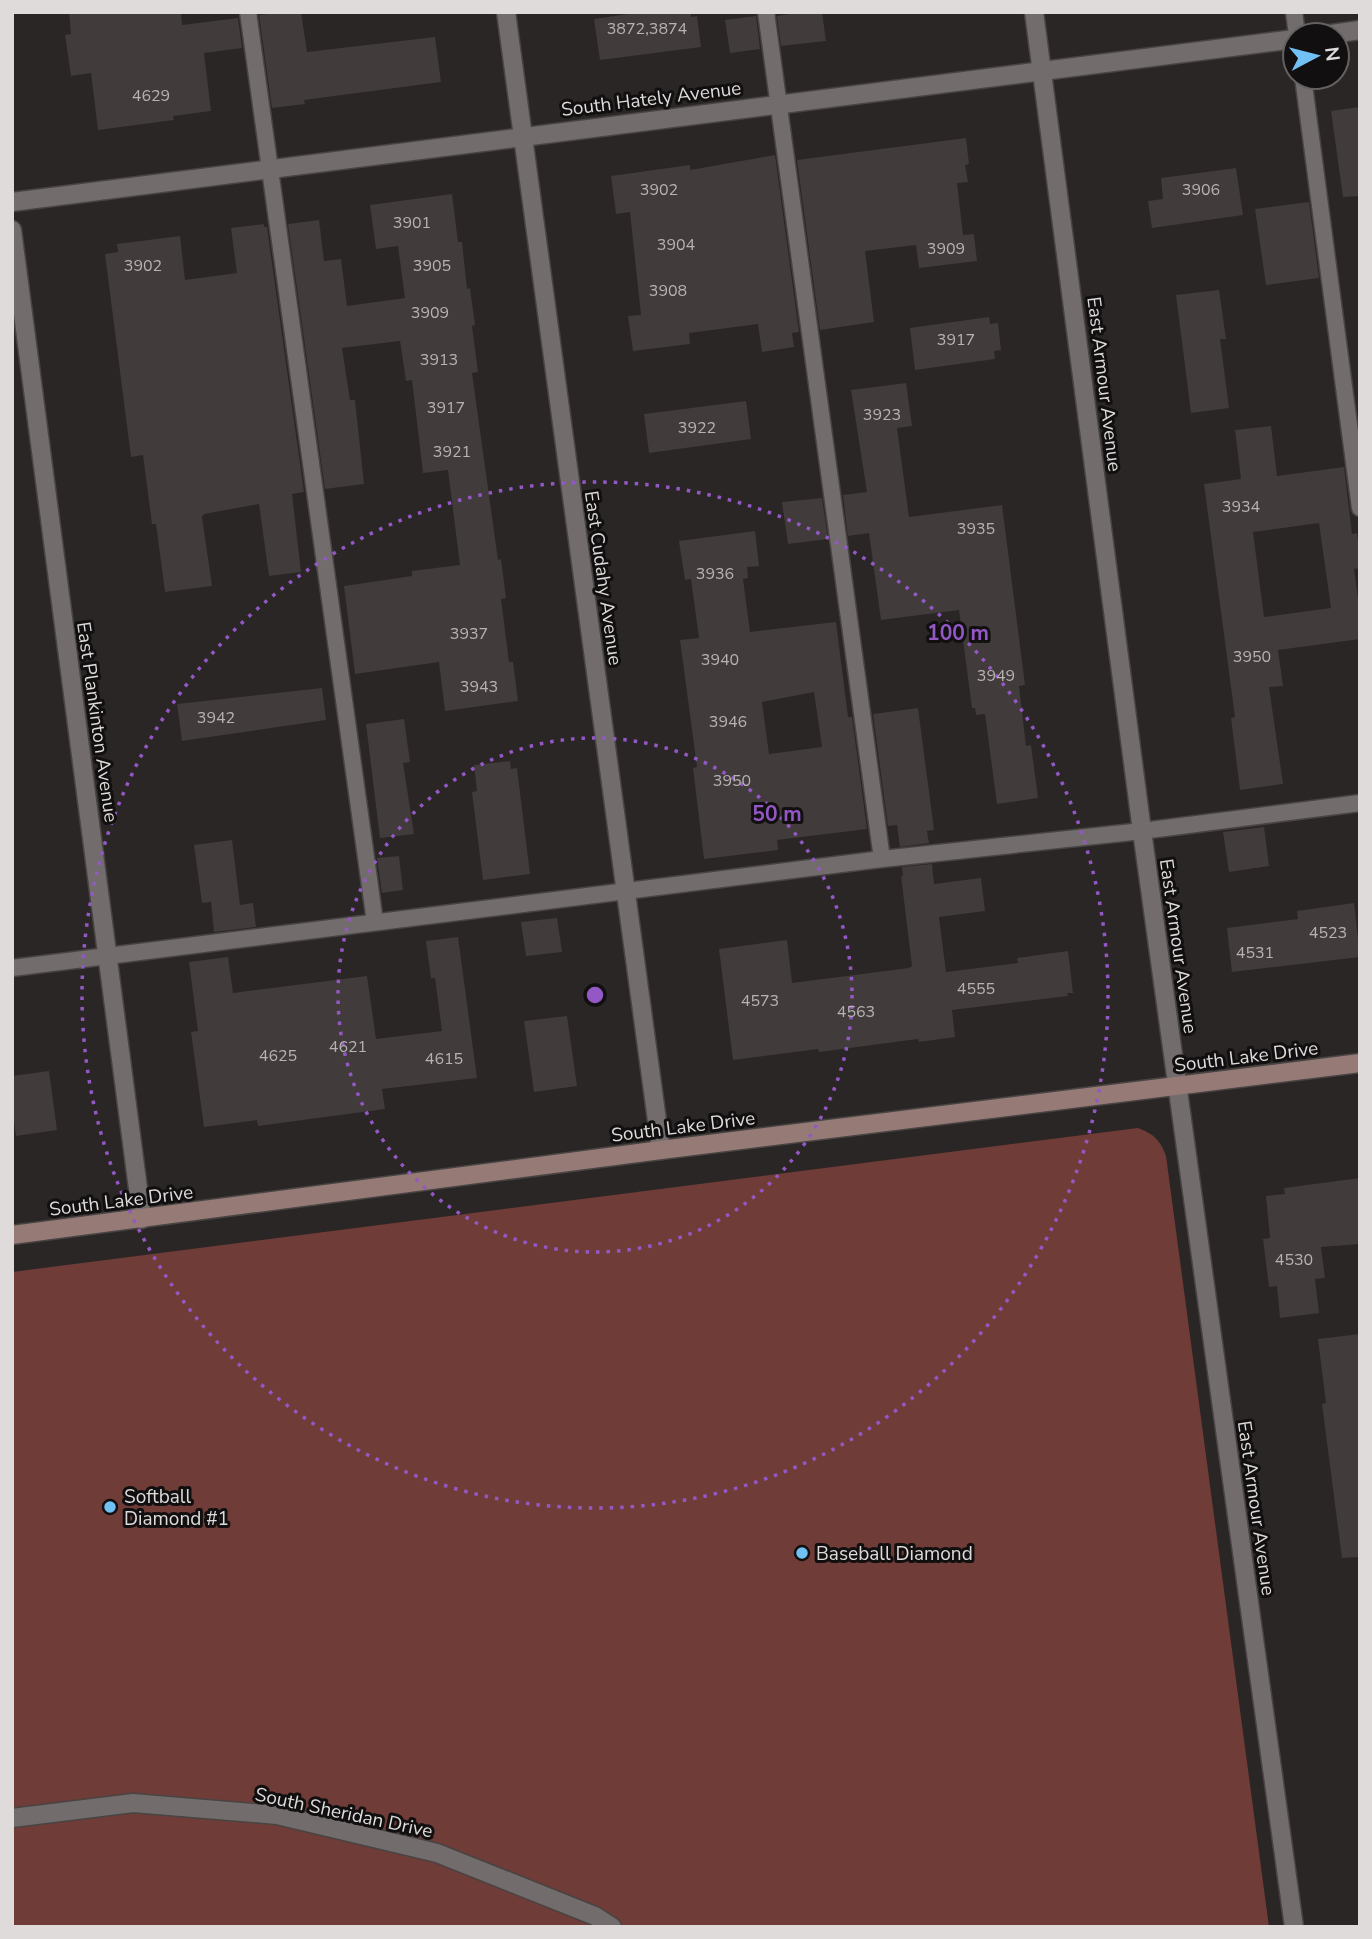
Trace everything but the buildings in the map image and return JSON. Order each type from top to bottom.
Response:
[{"type":"main road","name":"South Lake Drive","points":[[12,1235],[1360,1063]]},
{"type":"street","name":"East Cudahy Avenue","points":[[506,12],[662,1150]]},
{"type":"street","name":"East Armour Avenue","points":[[1034,12],[1142,831],[1294,1927]]},
{"type":"street","name":"South Hately Avenue","points":[[12,202],[1281,39]]},
{"type":"street","name":"East Plankinton Avenue","points":[[12,230],[142,1219]]},
{"type":"street","name":"South Sheridan Drive","points":[[12,1818],[133,1803],[278,1815],[437,1853],[595,1916],[612,1927]]},
{"type":"lane","points":[[248,12],[375,922]]},
{"type":"lane","points":[[766,12],[882,859]]},
{"type":"lane","points":[[1305,91],[1360,508]]},
{"type":"lane","points":[[12,968],[882,859],[1142,831],[1360,803]]},
{"type":"shaded area","points":[[1138,1128],[1156,1138],[1166,1156],[1269,1927],[12,1927],[12,1272]]},
{"type":"place","name":"Softball Diamond #1","points":[[110,1507]]},
{"type":"place","name":"Baseball Diamond","points":[[802,1553]]}]
